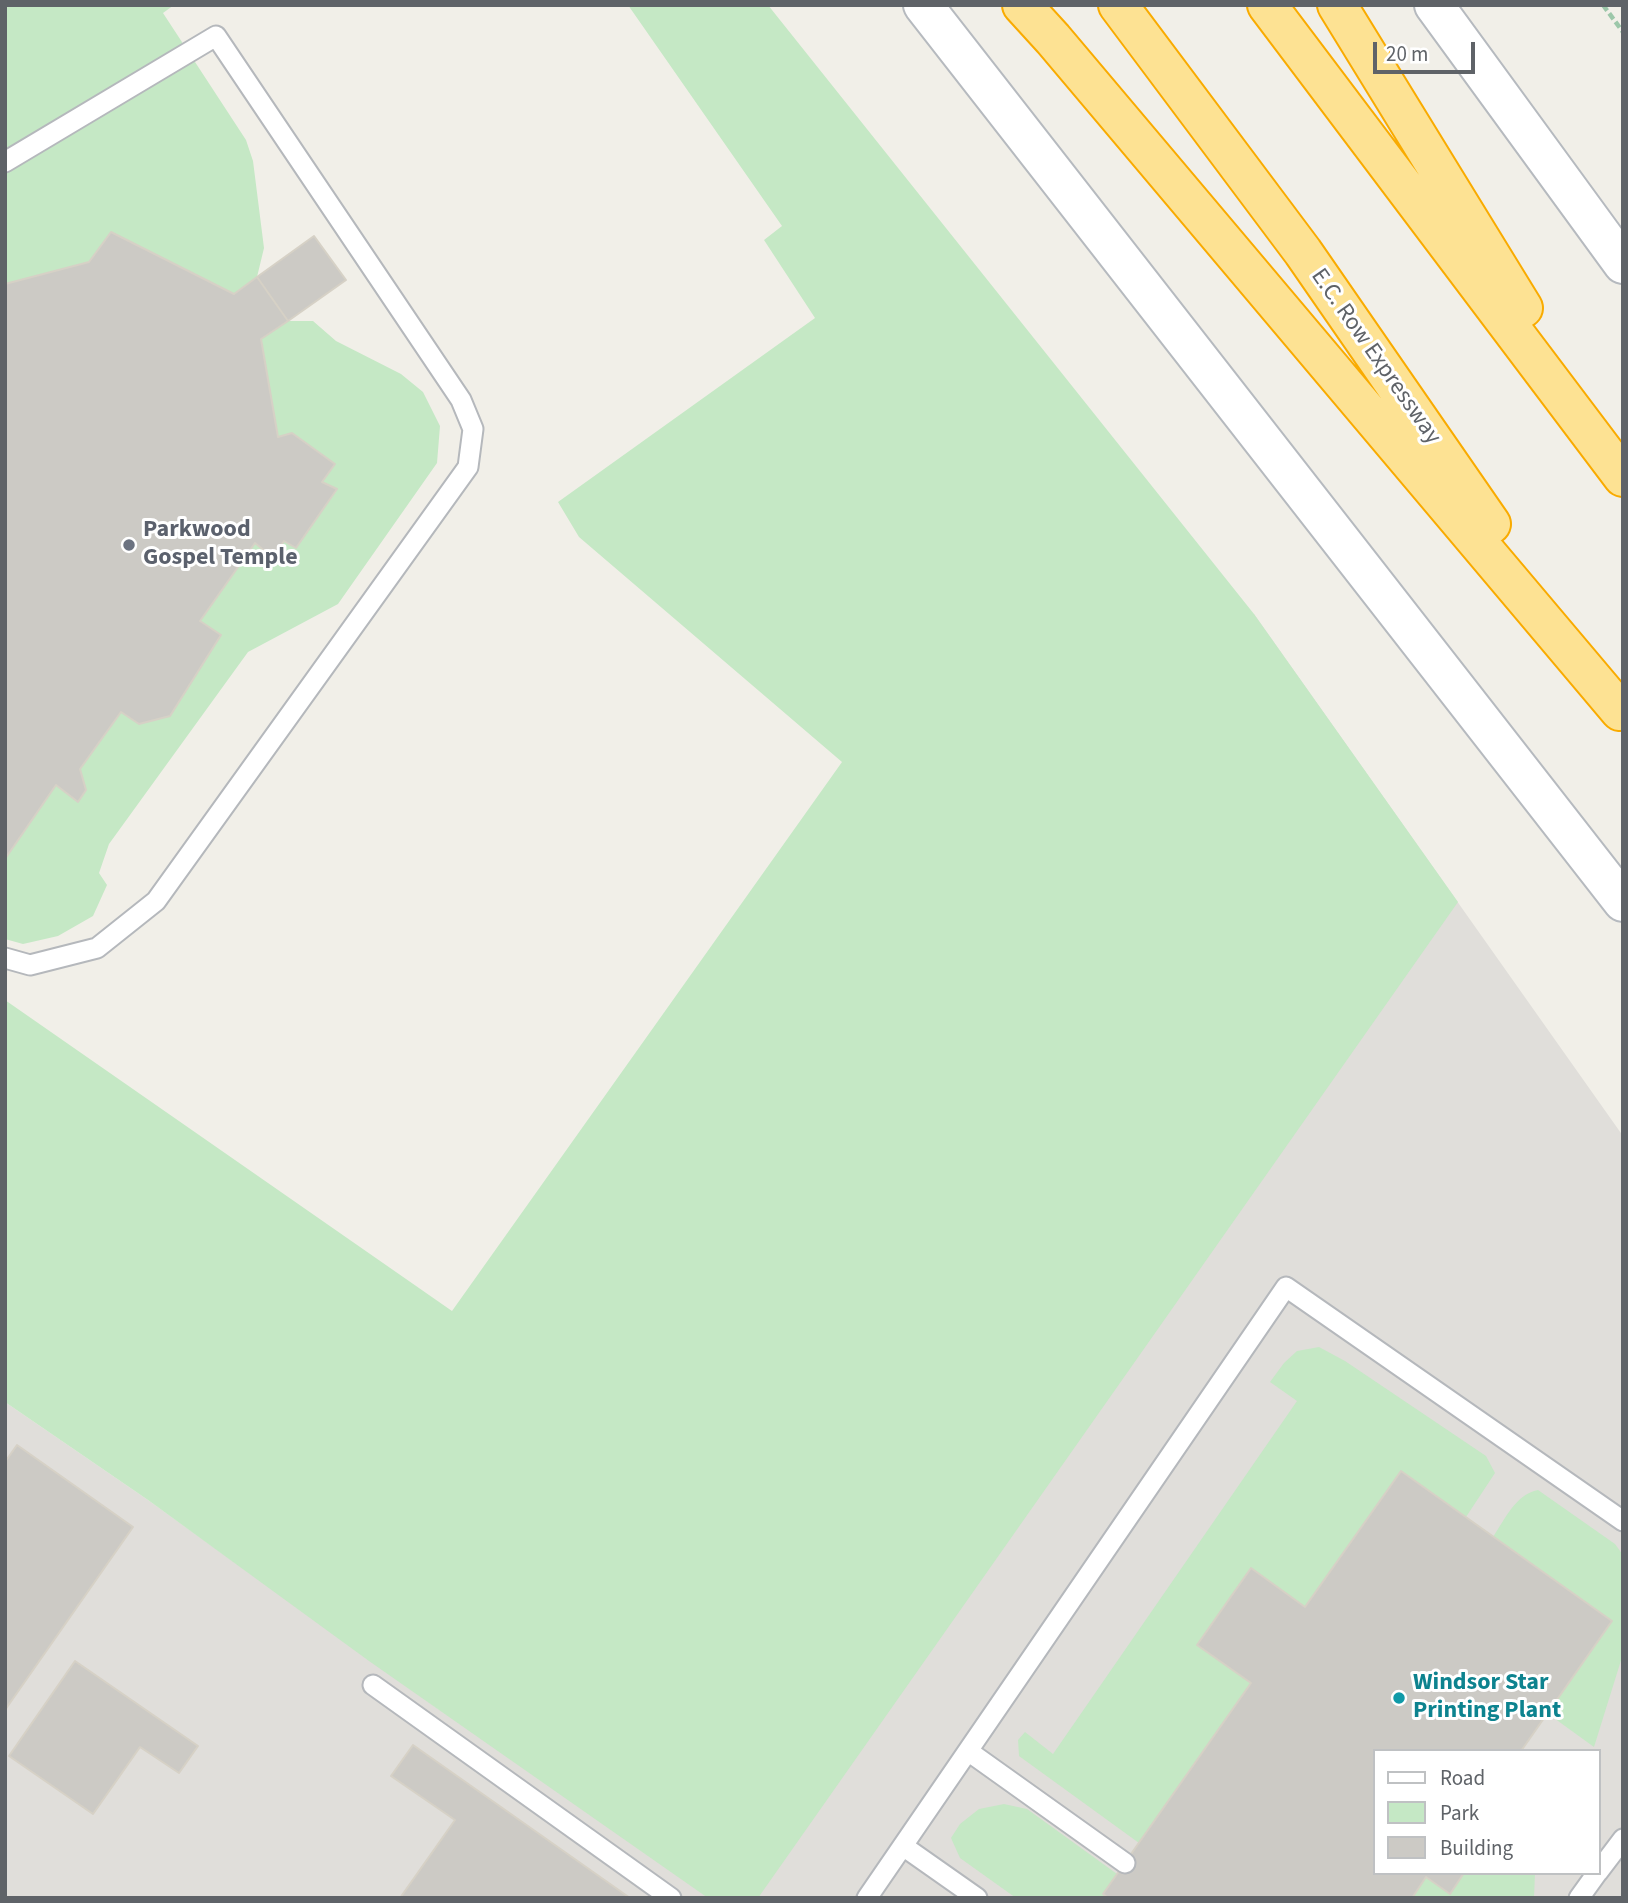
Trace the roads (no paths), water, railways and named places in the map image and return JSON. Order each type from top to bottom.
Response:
[{"type":"highway","points":[[1022,5],[1621,713]]},
{"type":"highway","name":"E.C. Row Expressway","points":[[1118,5],[1303,252],[1621,713]]},
{"type":"highway","points":[[1266,5],[1623,477]]},
{"type":"highway","points":[[1337,5],[1623,471]]},
{"type":"main road","points":[[923,5],[1623,902]]},
{"type":"main road","points":[[1434,5],[1623,264]]},
{"type":"lane","points":[[5,162],[216,36],[461,400],[473,429],[468,467],[156,901],[97,948],[30,965],[5,958]]},
{"type":"lane","points":[[867,1898],[1286,1287],[1623,1521]]},
{"type":"lane","points":[[373,1685],[671,1898]]},
{"type":"lane","points":[[968,1751],[1125,1863]]},
{"type":"lane","points":[[1600,1869],[1612,1844]]},
{"type":"lane","points":[[903,1846],[977,1898]]},
{"type":"lane","points":[[1579,1898],[1596,1875]]},
{"type":"place","name":"Parkwood Gospel Temple","points":[[129,545]]},
{"type":"place","name":"Windsor Star Printing Plant","points":[[1399,1698]]}]
